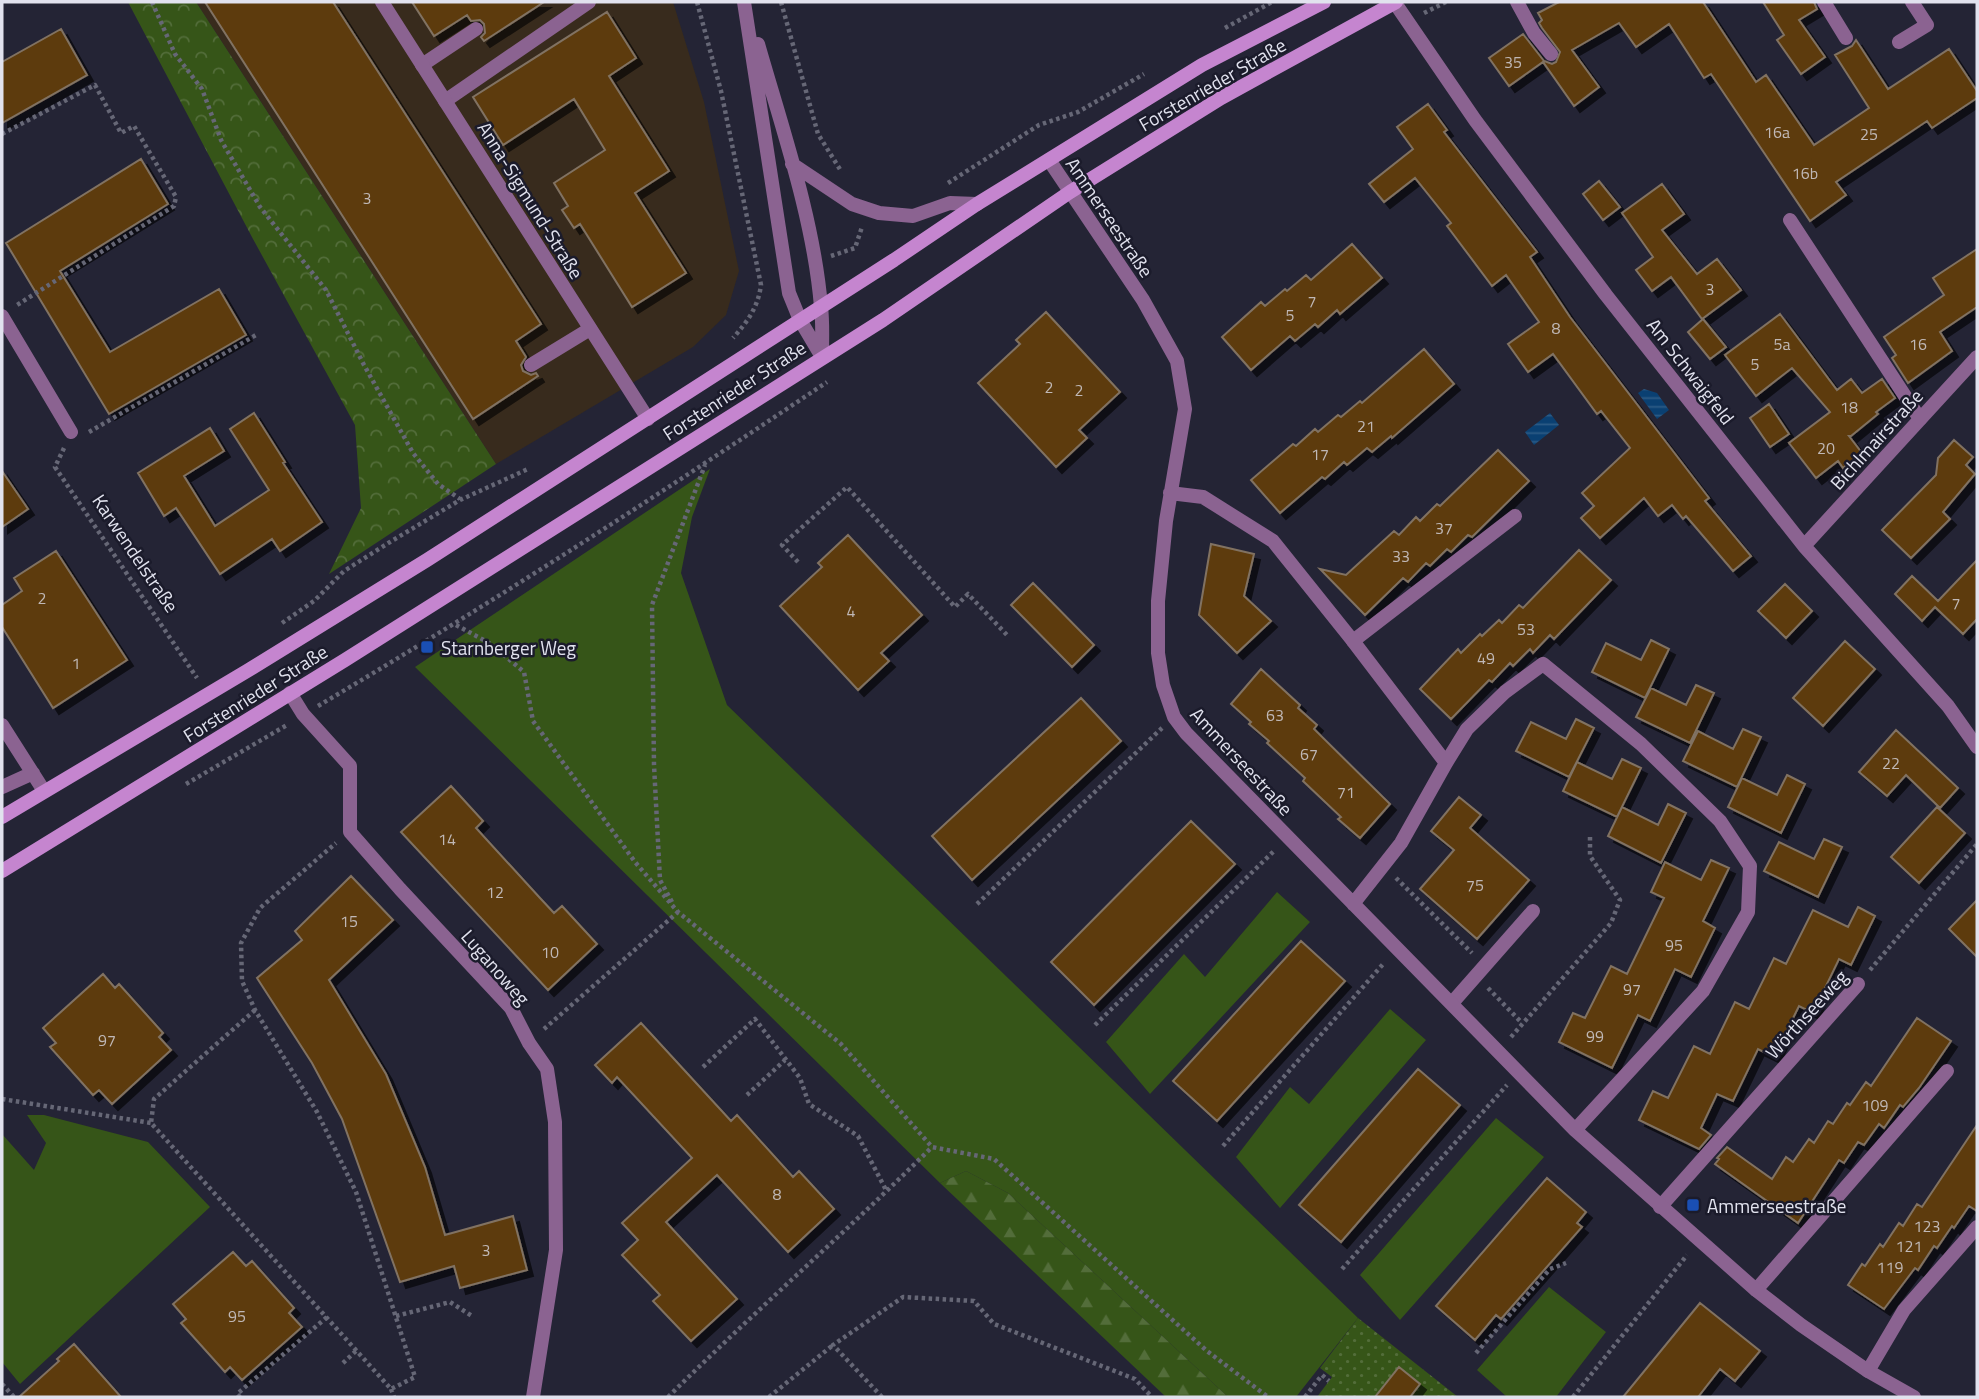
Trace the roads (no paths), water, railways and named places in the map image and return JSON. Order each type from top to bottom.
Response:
[{"type":"main road","name":"Forstenrieder Straße","points":[[2,817],[427,560],[977,204],[1202,65],[1324,2]]},
{"type":"main road","name":"Forstenrieder Straße","points":[[2,871],[883,320],[1070,192],[1221,98],[1396,2]]},
{"type":"street","name":"Anna-Sigmund-Straße","points":[[382,2],[648,419]]},
{"type":"street","points":[[445,101],[589,2]]},
{"type":"street","points":[[745,2],[792,164],[815,259],[821,306],[822,357]]},
{"type":"street","points":[[745,2],[789,293],[800,320],[822,357]]},
{"type":"street","name":"Am Schwaigfeld","points":[[1396,2],[1475,120],[1606,295],[1804,546],[1948,706],[1977,747]]},
{"type":"street","points":[[1517,2],[1534,33],[1551,54]]},
{"type":"street","points":[[1824,2],[1846,38]]},
{"type":"street","points":[[1899,42],[1927,25],[1912,2]]},
{"type":"street","points":[[422,65],[476,29]]},
{"type":"street","name":"Ammerseestraße","points":[[1049,160],[1143,300],[1177,361],[1185,409],[1170,493],[1158,601],[1158,653],[1163,685],[1174,717],[1186,733],[1575,1130],[1756,1290],[1868,1371],[1914,1397]]},
{"type":"street","points":[[792,164],[852,204],[879,213],[913,216],[950,203],[977,204]]},
{"type":"street","points":[[1790,220],[1920,419]]},
{"type":"street","points":[[8,312],[71,432]]},
{"type":"street","points":[[531,365],[590,329]]},
{"type":"street","name":"Bichlmairstraße","points":[[1804,546],[1977,357]]},
{"type":"street","points":[[1170,493],[1203,497],[1273,541],[1446,763]]},
{"type":"street","points":[[1353,641],[1515,516]]},
{"type":"street","points":[[1353,904],[1401,843],[1467,729],[1505,692],[1543,664],[1641,744],[1720,821],[1750,866],[1748,912],[1703,991],[1575,1130]]},
{"type":"street","name":"Luganoweg","points":[[290,693],[303,714],[350,766],[350,831],[511,1008],[547,1069],[555,1122],[556,1250],[533,1397]]},
{"type":"street","points":[[2,725],[44,791]]},
{"type":"street","points":[[2,787],[33,774]]},
{"type":"street","points":[[1452,1003],[1533,911]]},
{"type":"street","name":"Wörthseeweg","points":[[1660,1207],[1858,984]]},
{"type":"street","points":[[1756,1290],[1947,1071]]},
{"type":"street","points":[[1868,1371],[1904,1311],[1977,1227]]},
{"type":"water","points":[[1644,389],[1657,393],[1669,410],[1657,419],[1638,393]]},
{"type":"water","points":[[1550,413],[1559,425],[1534,445],[1525,432]]},
{"type":"place","name":"Starnberger Weg","points":[[427,647]]},
{"type":"place","name":"Ammerseestraße","points":[[1693,1205]]}]
